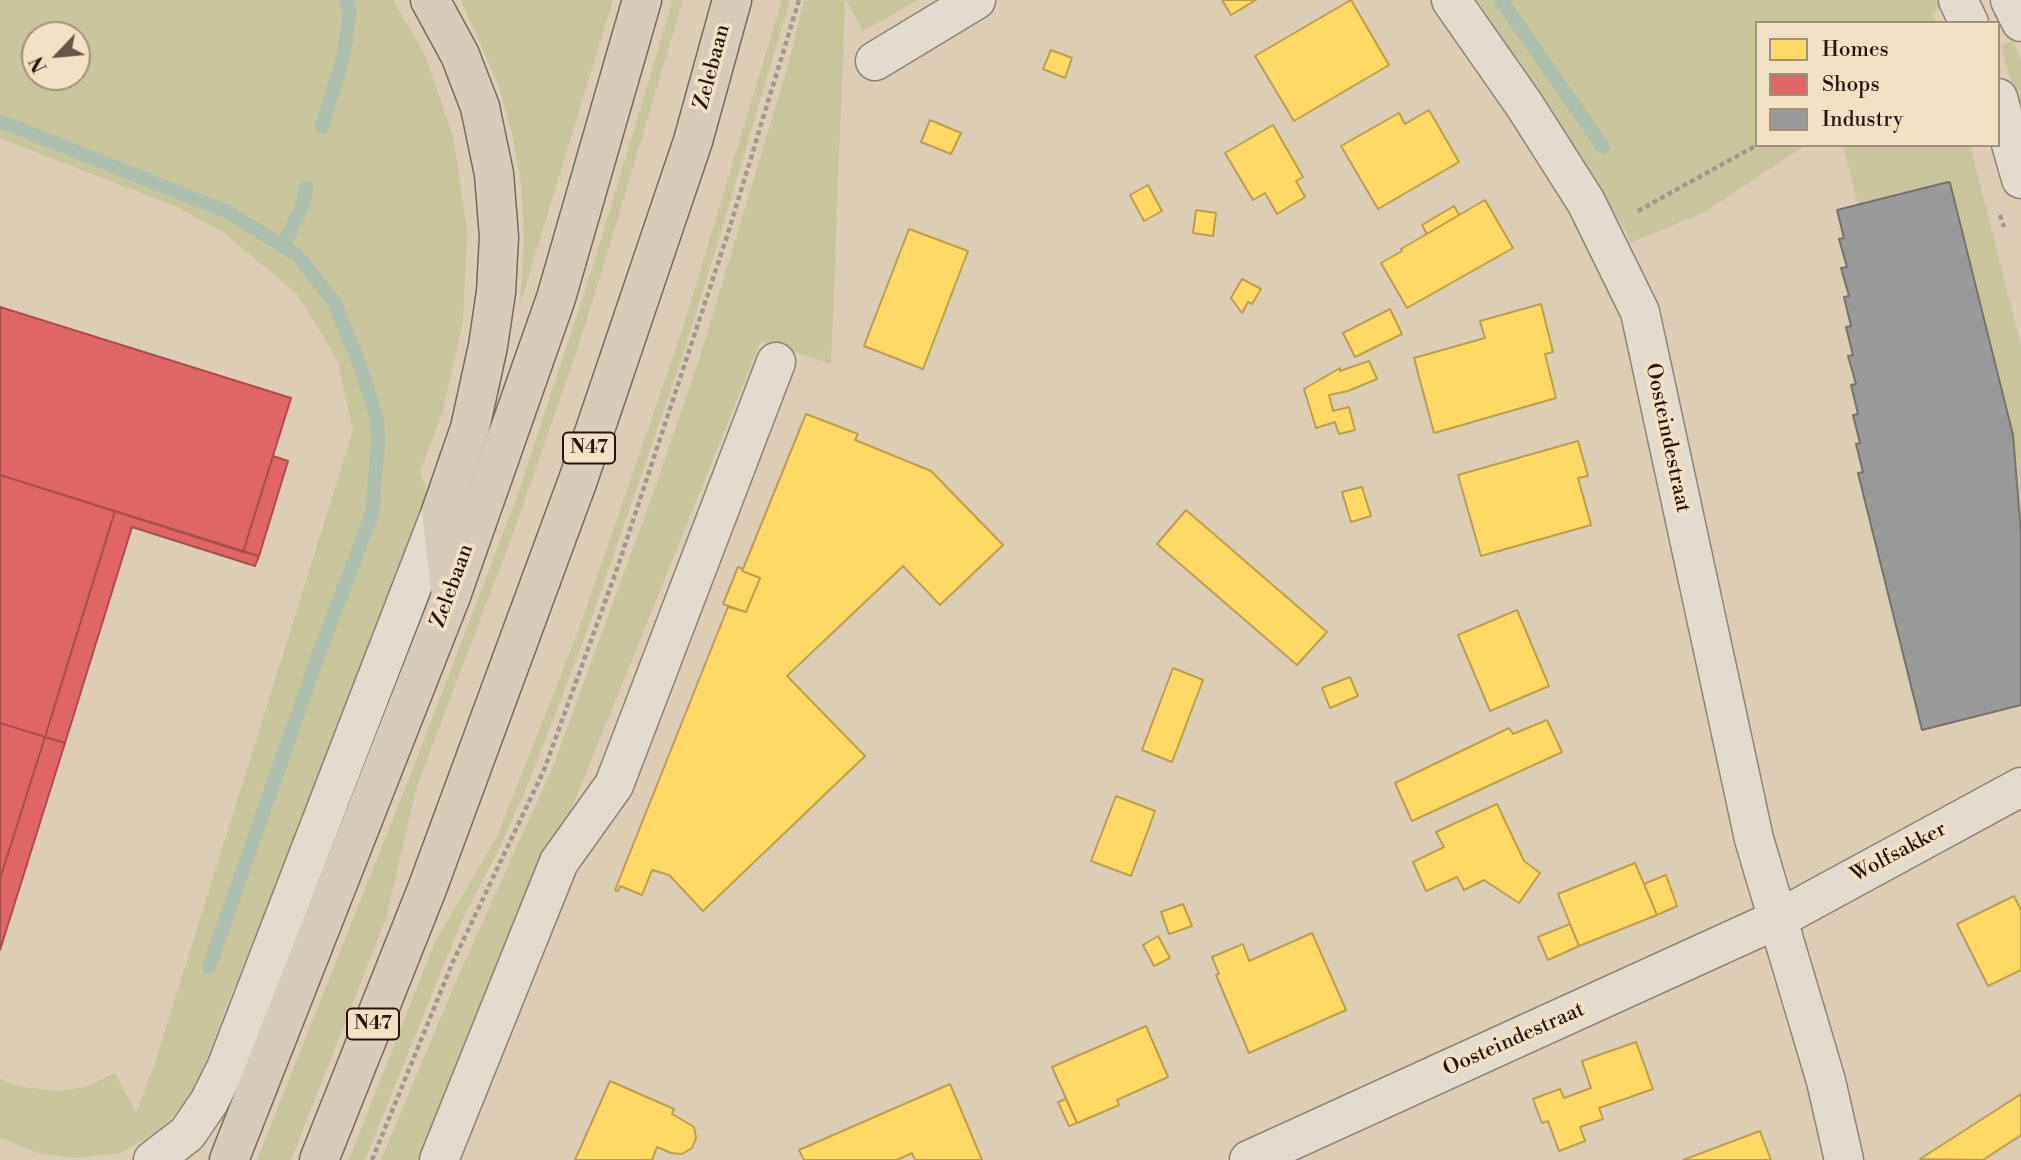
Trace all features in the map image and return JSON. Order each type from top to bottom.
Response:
[{"type":"main road","points":[[430,0],[460,55],[480,107],[494,174],[499,237],[496,292],[485,360],[470,428],[441,512],[451,596]]},
{"type":"main road","name":"Zelebaan","points":[[229,1160],[451,596],[556,299],[642,0]]},
{"type":"main road","name":"Zelebaan","points":[[319,1160],[427,889],[578,481],[693,141],[732,0]]},
{"type":"street","points":[[875,61],[976,0]]},
{"type":"street","name":"Oosteindestraat","points":[[1451,0],[1525,106],[1586,202],[1640,312],[1754,839],[1826,1081],[1844,1160]]},
{"type":"street","points":[[1958,0],[1968,21]]},
{"type":"street","points":[[2010,0],[2021,22]]},
{"type":"street","points":[[2000,105],[2021,179]]},
{"type":"street","points":[[439,1160],[559,862],[614,785],[776,362]]},
{"type":"street","points":[[153,1160],[187,1135],[209,1102],[226,1068],[441,512]]},
{"type":"street","name":"Wolfsakker","points":[[1778,919],[2021,788]]},
{"type":"street","name":"Oosteindestraat","points":[[1249,1160],[1778,919]]},
{"type":"path","points":[[372,1160],[452,964],[544,770],[622,556],[729,230],[799,0]]},
{"type":"path","points":[[1600,231],[1755,146]]},
{"type":"shaded area","points":[[0,0],[393,0],[425,55],[453,136],[467,230],[463,322],[442,414],[420,472],[427,492],[352,696],[198,1083],[187,1101],[160,1130],[120,1153],[75,1158],[37,1153],[0,1137],[0,1079],[21,1087],[59,1091],[85,1087],[115,1073],[136,1113],[154,1066],[353,431],[338,361],[298,295],[223,232],[177,207],[0,138]]},
{"type":"shaded area","points":[[461,0],[613,0],[520,304],[524,240],[521,184],[512,133],[498,84]]},
{"type":"shaded area","points":[[673,0],[683,0],[608,251],[576,353],[515,528],[417,786],[386,918],[291,1160],[257,1160],[414,766],[516,500],[593,266]]},
{"type":"shaded area","points":[[782,0],[790,0],[715,252],[681,361],[586,634],[530,779],[501,845],[462,920],[365,1160],[349,1160],[434,944],[497,837],[579,629],[682,331]]},
{"type":"shaded area","points":[[804,0],[845,0],[831,364],[761,341],[565,825],[423,1160],[381,1160],[457,979],[552,769],[653,494],[700,357],[789,62]]},
{"type":"shaded area","points":[[846,0],[918,0],[863,31]]},
{"type":"shaded area","points":[[1477,0],[1940,0],[1945,7],[1932,13],[1936,21],[1755,21],[1755,147],[1803,147],[1705,212],[1630,243],[1627,233]]},
{"type":"shaded area","points":[[2013,40],[2021,61],[2021,117],[2001,46]]},
{"type":"shaded area","points":[[1844,147],[1971,147],[2021,345],[2021,534],[2013,435],[1950,184],[1858,204]]},
{"type":"building: Homes","points":[[1222,0],[1256,0],[1231,15]]},
{"type":"building: Homes","points":[[1351,0],[1389,65],[1294,121],[1255,56]]},
{"type":"building: Homes","points":[[1051,50],[1072,58],[1065,78],[1043,69]]},
{"type":"building: Homes","points":[[1429,110],[1459,162],[1378,209],[1341,146],[1399,113],[1405,124]]},
{"type":"building: Homes","points":[[930,120],[961,133],[951,154],[921,142]]},
{"type":"building: Homes","points":[[1273,125],[1303,177],[1296,181],[1305,197],[1277,214],[1265,193],[1253,200],[1225,153]]},
{"type":"building: Homes","points":[[1148,185],[1162,211],[1144,221],[1130,195]]},
{"type":"building: Homes","points":[[1485,200],[1513,248],[1407,308],[1381,263]]},
{"type":"building: Homes","points":[[1454,206],[1459,215],[1427,234],[1422,225]]},
{"type":"building: Homes","points":[[1196,210],[1216,213],[1213,236],[1193,233]]},
{"type":"building: Homes","points":[[909,229],[968,251],[923,369],[864,346]]},
{"type":"building: Homes","points":[[1242,279],[1261,289],[1252,304],[1248,302],[1242,313],[1231,298]]},
{"type":"building: Homes","points":[[1541,304],[1553,352],[1545,354],[1556,398],[1434,433],[1414,358],[1485,338],[1480,321]]},
{"type":"building: Homes","points":[[1390,309],[1402,334],[1355,357],[1343,333]]},
{"type":"building: Homes","points":[[1369,361],[1377,379],[1348,391],[1329,395],[1333,411],[1349,407],[1355,430],[1339,434],[1335,422],[1316,428],[1304,389],[1340,368],[1340,371]]},
{"type":"building: Homes","points":[[806,414],[858,434],[855,440],[931,471],[1003,545],[940,605],[903,566],[787,676],[865,756],[703,911],[669,875],[652,870],[642,895],[620,886],[618,891],[615,890],[728,607],[746,612],[760,578],[742,571]]},
{"type":"building: Homes","points":[[1578,441],[1588,476],[1578,478],[1591,525],[1481,556],[1458,475]]},
{"type":"building: Homes","points":[[1362,487],[1371,516],[1351,522],[1342,492]]},
{"type":"building: Homes","points":[[1186,510],[1327,632],[1297,665],[1157,544]]},
{"type":"building: Homes","points":[[738,567],[760,578],[746,612],[723,604]]},
{"type":"building: Homes","points":[[1517,610],[1549,686],[1490,711],[1458,635]]},
{"type":"building: Homes","points":[[1173,668],[1203,680],[1172,762],[1142,750]]},
{"type":"building: Homes","points":[[1350,677],[1358,696],[1330,708],[1322,688]]},
{"type":"building: Homes","points":[[1547,720],[1562,752],[1412,821],[1395,783],[1509,728],[1513,734]]},
{"type":"building: Homes","points":[[1116,796],[1155,811],[1131,876],[1091,861]]},
{"type":"building: Homes","points":[[1497,804],[1524,861],[1540,873],[1519,903],[1484,880],[1464,890],[1457,877],[1426,891],[1413,862],[1444,847],[1436,832]]},
{"type":"building: Homes","points":[[1635,863],[1657,915],[1579,946],[1558,894]]},
{"type":"building: Homes","points":[[1666,875],[1677,906],[1657,915],[1644,884]]},
{"type":"building: Homes","points":[[2014,896],[2021,910],[2021,970],[1988,986],[1957,924]]},
{"type":"building: Homes","points":[[1183,904],[1192,926],[1169,934],[1161,912]]},
{"type":"building: Homes","points":[[1570,924],[1579,946],[1548,960],[1538,937]]},
{"type":"building: Homes","points":[[1312,933],[1346,1010],[1249,1053],[1216,975],[1219,974],[1212,957],[1243,944],[1249,961]]},
{"type":"building: Homes","points":[[1158,936],[1170,958],[1154,966],[1143,945]]},
{"type":"building: Homes","points":[[1146,1026],[1168,1077],[1117,1100],[1119,1105],[1077,1123],[1052,1067]]},
{"type":"building: Homes","points":[[1636,1042],[1653,1089],[1599,1108],[1603,1119],[1580,1127],[1585,1141],[1559,1151],[1548,1121],[1542,1123],[1533,1099],[1560,1089],[1564,1098],[1591,1088],[1582,1061]]},
{"type":"building: Homes","points":[[610,1081],[674,1109],[672,1114],[694,1127],[696,1138],[692,1148],[682,1154],[657,1147],[652,1160],[575,1160]]},
{"type":"building: Homes","points":[[950,1084],[982,1160],[915,1160],[912,1153],[897,1160],[804,1160],[799,1150]]},
{"type":"building: Homes","points":[[2021,1094],[2021,1135],[1983,1160],[1920,1159]]},
{"type":"building: Homes","points":[[1066,1099],[1077,1123],[1069,1126],[1058,1102]]},
{"type":"building: Homes","points":[[1760,1131],[1771,1160],[1683,1160]]},
{"type":"building: Shops","points":[[0,307],[291,398],[243,552],[0,475]]},
{"type":"building: Shops","points":[[273,456],[288,461],[259,556],[243,552]]},
{"type":"building: Shops","points":[[0,475],[115,511],[45,737],[0,723]]},
{"type":"building: Shops","points":[[115,511],[259,556],[255,566],[132,527],[65,743],[45,737]]},
{"type":"building: Shops","points":[[0,723],[45,737],[0,879]]},
{"type":"building: Shops","points":[[45,737],[65,743],[0,950],[0,879]]},
{"type":"building: Industry","points":[[1948,182],[2013,435],[2021,534],[2021,705],[1922,730],[1858,473],[1863,472],[1856,444],[1860,443],[1853,415],[1858,414],[1851,385],[1856,384],[1848,356],[1853,355],[1846,327],[1851,326],[1844,297],[1849,296],[1841,268],[1847,267],[1839,239],[1844,238],[1837,210]]},
{"type":"waterway","points":[[322,127],[343,58],[350,11],[346,0]]},
{"type":"waterway","points":[[1501,0],[1603,147]]},
{"type":"waterway","points":[[0,121],[228,212],[297,255],[334,302],[361,368],[377,419],[378,444],[372,514],[318,656],[209,967]]},
{"type":"waterway","points":[[283,246],[303,205],[306,188]]}]
